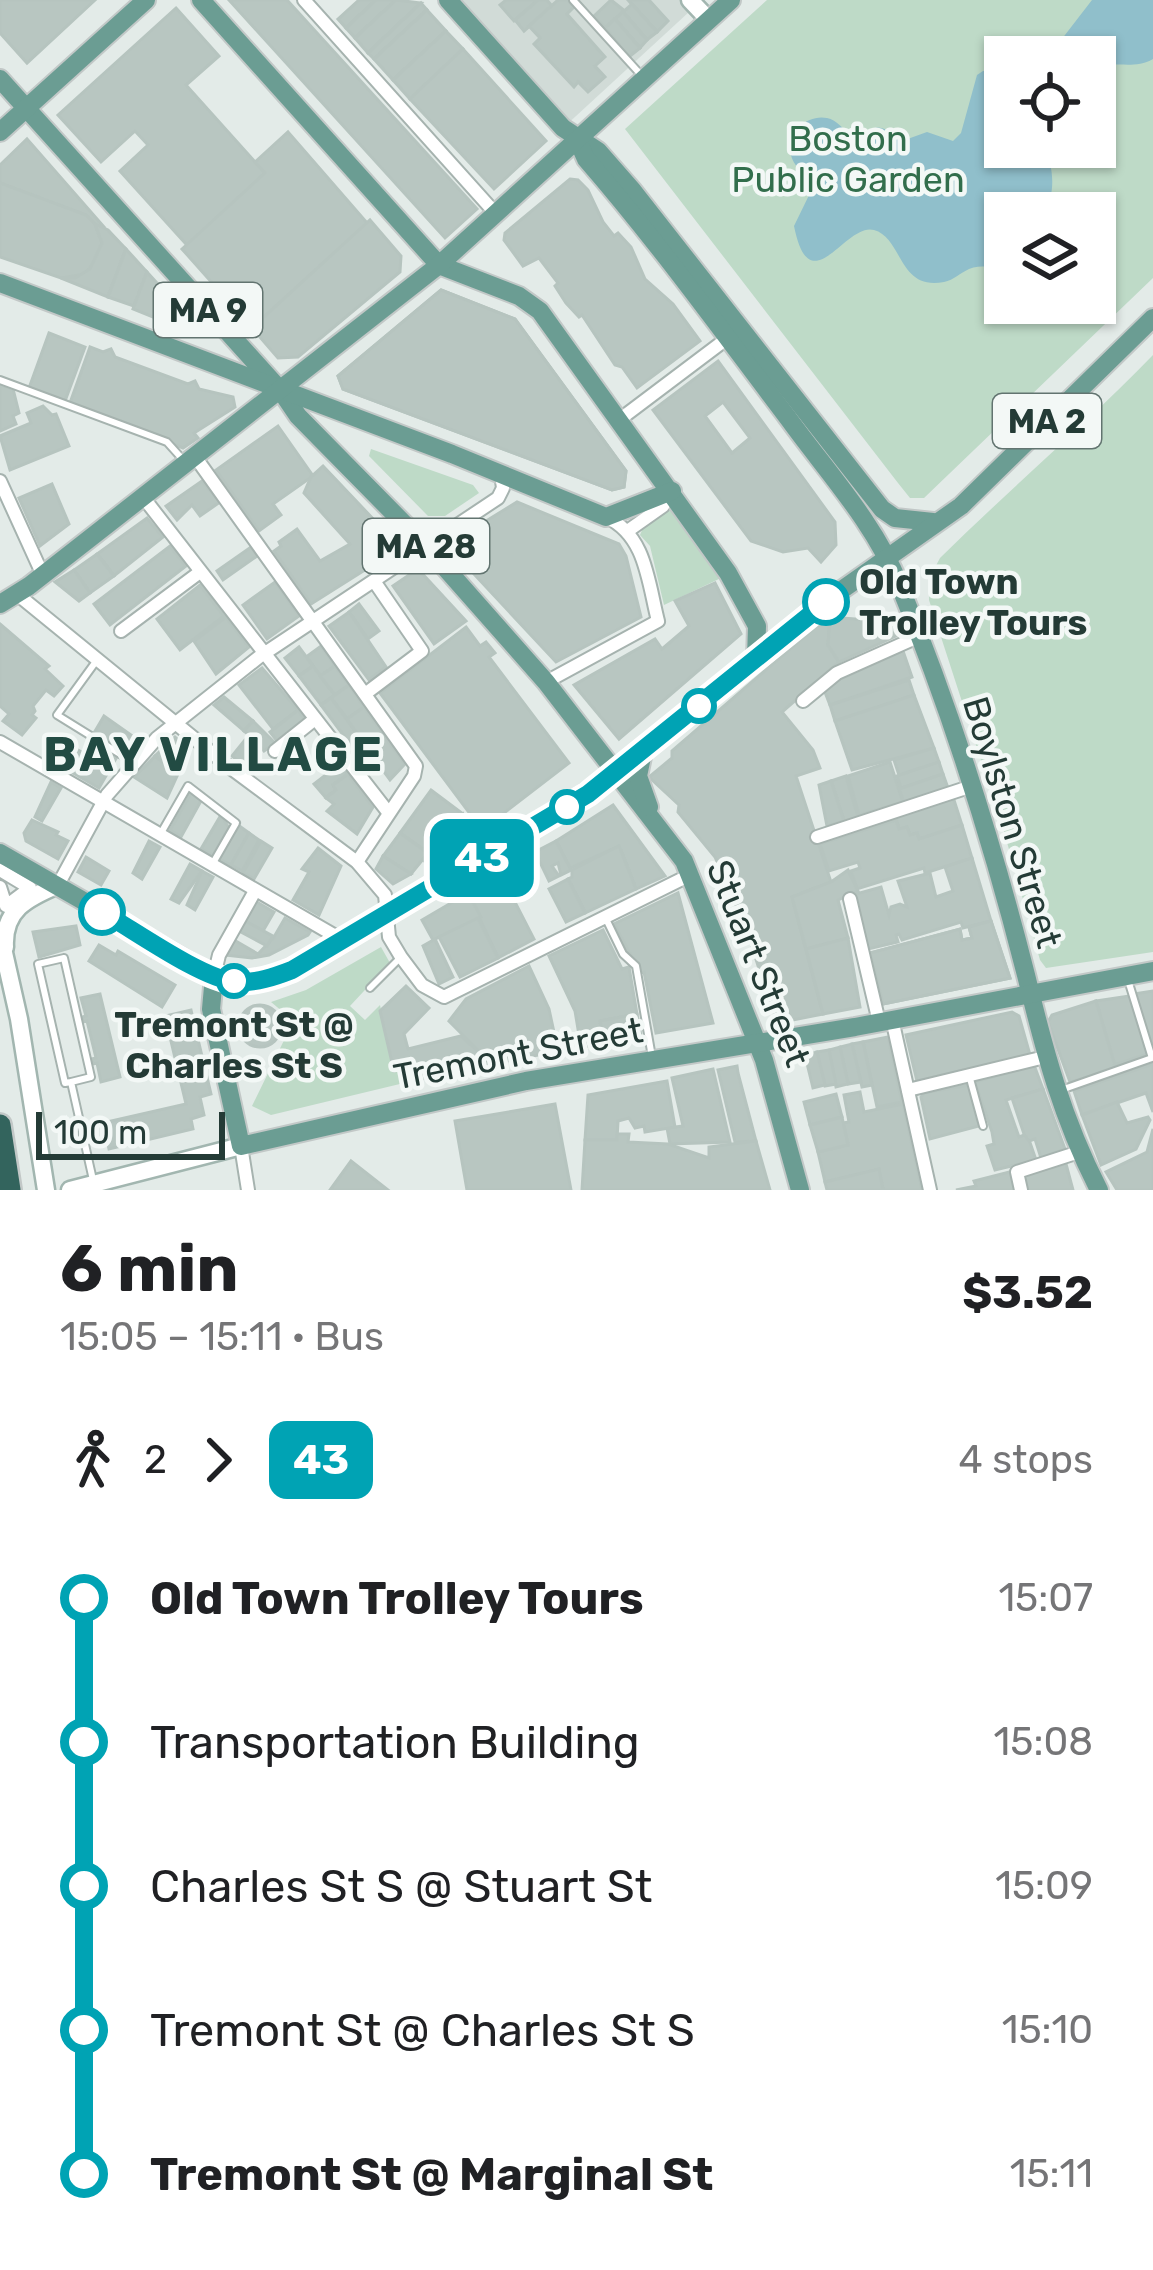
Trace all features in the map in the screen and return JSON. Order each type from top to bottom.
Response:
[{"type":"highway","points":[[0,1125],[10,1190]]},
{"type":"main road","points":[[0,132],[146,0]]},
{"type":"main road","points":[[201,0],[439,265],[534,304],[719,560],[760,635],[755,659]]},
{"type":"main road","name":"Boylston Street","points":[[448,0],[578,141],[598,151],[603,167],[733,334],[882,509],[909,521],[938,520]]},
{"type":"main road","points":[[690,0],[709,20]]},
{"type":"main road","points":[[7,600],[439,265],[731,0]]},
{"type":"main road","name":"Stuart Street","points":[[0,79],[281,391],[298,416],[519,639],[578,726],[692,874],[758,1042],[800,1190]]},
{"type":"main road","name":"MA 28","points":[[0,284],[281,391]]},
{"type":"main road","name":"MA 2","points":[[938,520],[961,506],[1153,318]]},
{"type":"main road","name":"Boylston Street","points":[[733,334],[886,557],[920,636],[969,787],[1045,1057],[1057,1091],[1070,1110],[1079,1152],[1099,1190]]},
{"type":"main road","points":[[281,391],[500,472],[606,517],[672,491]]},
{"type":"main road","points":[[347,465],[341,447],[346,436],[357,428],[376,426]]},
{"type":"main road","points":[[0,853],[214,976],[237,982],[267,979],[344,941],[576,802],[938,520]]},
{"type":"main road","name":"MA 28","points":[[578,726],[604,748],[644,752]]},
{"type":"main road","points":[[644,752],[639,783],[657,828]]},
{"type":"main road","points":[[6,960],[4,939],[11,914],[29,897],[58,885]]},
{"type":"main road","points":[[0,935],[46,1190]]},
{"type":"main road","name":"Tremont Street","points":[[241,1146],[468,1093],[1153,970]]},
{"type":"main road","points":[[70,1190],[241,1146],[212,1009],[214,976]]},
{"type":"street","points":[[304,0],[497,215]]},
{"type":"street","points":[[619,420],[733,334]]},
{"type":"street","points":[[192,461],[415,763],[416,772],[357,862]]},
{"type":"street","points":[[58,885],[102,802],[133,761],[265,652],[498,498],[503,488],[500,472]]},
{"type":"street","points":[[0,481],[45,569]]},
{"type":"street","points":[[632,534],[663,506],[672,491]]},
{"type":"street","points":[[143,497],[388,812]]},
{"type":"street","points":[[546,682],[658,620],[632,534],[606,517]]},
{"type":"street","points":[[121,631],[200,572]]},
{"type":"street","points":[[365,694],[422,651],[374,581]]},
{"type":"street","points":[[7,600],[97,660],[357,862],[385,895],[389,937],[400,957],[422,985],[444,997],[692,874]]},
{"type":"street","points":[[803,700],[837,673],[920,636]]},
{"type":"street","points":[[275,751],[315,719]]},
{"type":"street","points":[[0,742],[344,941]]},
{"type":"street","points":[[817,837],[969,787]]},
{"type":"street","points":[[0,869],[30,889],[6,906],[0,887]]},
{"type":"street","points":[[214,976],[219,955],[255,891]]},
{"type":"street","points":[[850,899],[908,1090],[930,1190]]},
{"type":"street","points":[[908,1090],[1045,1057]]},
{"type":"street","points":[[241,1146],[248,1190]]},
{"type":"street","points":[[1021,1190],[1017,1172],[1079,1152]]},
{"type":"lane","points":[[573,0],[645,78]]},
{"type":"lane","points":[[0,380],[167,442],[192,461]]},
{"type":"lane","points":[[622,547],[632,534]]},
{"type":"lane","points":[[97,660],[57,715],[133,761]]},
{"type":"lane","points":[[160,836],[188,786],[236,824],[212,866]]},
{"type":"lane","points":[[604,916],[623,954],[636,966],[652,1060]]},
{"type":"lane","points":[[370,988],[400,957]]},
{"type":"lane","points":[[64,958],[91,1077],[71,1082],[64,1083],[38,964],[64,958]]},
{"type":"lane","points":[[1057,1091],[1153,1058],[1127,976]]},
{"type":"lane","points":[[969,1076],[983,1126]]},
{"type":"lane","points":[[71,1082],[94,1184]]},
{"type":"shaded area","points":[[448,0],[702,0],[563,128]]},
{"type":"green space","name":"Boston Public Garden","points":[[767,0],[1153,0],[1153,278],[1116,314],[1116,192],[984,192],[984,324],[1105,324],[924,498],[910,498],[625,129]]},
{"type":"green space","points":[[1153,355],[1153,952],[1046,968],[929,600],[930,577],[940,558]]},
{"type":"green space","points":[[371,449],[473,485],[479,493],[445,516],[428,516],[369,456]]},
{"type":"green space","points":[[673,508],[721,578],[664,605],[650,546],[640,535]]},
{"type":"green space","points":[[381,947],[390,963],[350,1006],[365,1020],[380,1005],[394,1070],[400,1070],[404,1083],[271,1115],[252,1106],[289,1030],[283,1012],[271,1002],[306,990]]},
{"type":"water","points":[[1092,0],[1153,0],[1153,59],[1116,65],[1116,36],[1064,36]]},
{"type":"water","points":[[984,71],[984,168],[1052,171],[1051,192],[984,192],[984,267],[929,283],[909,272],[891,243],[874,230],[852,237],[819,260],[809,259],[794,226],[813,187],[791,155],[799,127],[812,119],[827,118],[851,136],[877,128],[902,141],[927,132],[953,141],[961,133],[977,75]]},
{"type":"building","points":[[0,0],[95,0],[27,63],[0,33]]},
{"type":"building","points":[[229,0],[287,0],[477,209],[445,238]]},
{"type":"building","points":[[359,0],[376,0],[346,28],[338,19]]},
{"type":"building","points":[[376,0],[396,0],[355,38],[346,28]]},
{"type":"building","points":[[396,0],[421,3],[368,53],[355,38]]},
{"type":"building","points":[[506,0],[538,0],[514,21],[500,5]]},
{"type":"building","points":[[538,0],[552,6],[524,31],[515,20]]},
{"type":"building","points":[[558,0],[568,0],[574,7],[567,14],[605,57],[595,66],[605,77],[588,92],[578,82],[574,87],[534,44],[540,38],[529,26]]},
{"type":"building","points":[[611,0],[625,11],[605,28],[594,16]]},
{"type":"building","points":[[628,0],[649,0],[668,21],[657,32]]},
{"type":"building","points":[[421,3],[427,10],[374,59],[368,53]]},
{"type":"building","points":[[632,4],[657,32],[647,40],[623,12]]},
{"type":"building","points":[[176,8],[219,56],[186,85],[265,173],[187,245],[120,171],[148,145],[135,131],[101,162],[58,115]]},
{"type":"building","points":[[427,10],[446,31],[393,80],[374,59]]},
{"type":"building","points":[[623,12],[647,40],[640,48],[615,19]]},
{"type":"building","points":[[615,19],[640,48],[629,57],[605,28]]},
{"type":"building","points":[[446,31],[463,49],[410,99],[393,80]]},
{"type":"building","points":[[463,49],[546,141],[494,189],[410,99]]},
{"type":"building","points":[[288,132],[367,223],[256,324],[242,310],[239,313],[182,249],[265,173],[255,162]]},
{"type":"building","points":[[27,139],[104,227],[86,215],[0,183],[0,165]]},
{"type":"building","points":[[570,179],[588,190],[603,222],[631,247],[645,279],[673,304],[700,341],[637,388],[622,367],[615,365],[582,315],[566,303],[539,258],[523,266],[504,240],[505,233]]},
{"type":"building","points":[[0,183],[86,215],[95,224],[102,243],[98,258],[85,274],[61,278],[0,257]]},
{"type":"building","points":[[370,220],[401,256],[400,272],[298,357],[278,358],[252,328]]},
{"type":"building","points":[[95,224],[126,249],[108,297],[61,278],[75,278],[90,269],[102,243]]},
{"type":"building","points":[[126,249],[147,272],[134,306],[108,297]]},
{"type":"building","points":[[147,272],[167,294],[158,319],[133,309]]},
{"type":"building","points":[[441,290],[515,319],[626,471],[624,487],[612,490],[343,389],[338,376]]},
{"type":"building","points":[[441,290],[515,319],[626,471],[624,487],[612,490],[343,389],[338,376]]},
{"type":"building","points":[[167,294],[196,327],[194,333],[158,319]]},
{"type":"building","points":[[49,333],[85,347],[65,401],[29,388]]},
{"type":"building","points":[[90,347],[103,352],[111,349],[115,357],[188,384],[195,381],[199,389],[233,397],[235,407],[194,433],[198,438],[183,448],[70,403]]},
{"type":"building","points":[[718,361],[835,522],[836,545],[821,562],[808,548],[783,552],[751,541],[653,410]],"holes":[[[723,402],[750,438],[732,453],[705,416]]]},
{"type":"building","points":[[0,385],[13,389],[19,413],[13,416],[16,424],[0,431]]},
{"type":"building","points":[[43,406],[56,414],[69,446],[10,470],[0,436],[31,423],[27,413]]},
{"type":"building","points":[[278,426],[313,476],[273,504],[281,515],[259,531],[216,470]]},
{"type":"building","points":[[323,466],[395,542],[395,551],[311,604],[274,551],[297,529],[320,561],[350,544],[304,493]]},
{"type":"building","points":[[202,481],[220,502],[200,516],[192,505],[177,520],[166,506]]},
{"type":"building","points":[[52,484],[69,524],[40,546],[19,498]]},
{"type":"building","points":[[517,502],[619,544],[641,617],[556,662],[447,545]]},
{"type":"building","points":[[147,518],[163,537],[114,576],[97,554]]},
{"type":"building","points":[[170,546],[186,566],[110,625],[94,604]]},
{"type":"building","points":[[251,547],[257,556],[223,580],[217,571]]},
{"type":"building","points":[[97,554],[114,576],[90,593],[74,570]]},
{"type":"building","points":[[418,569],[466,621],[434,644],[393,586]]},
{"type":"building","points":[[74,570],[90,593],[79,601],[55,582]]},
{"type":"building","points":[[275,582],[299,616],[267,639],[243,605]]},
{"type":"building","points":[[715,583],[741,634],[619,739],[574,685],[655,639],[662,649],[689,626],[675,601]]},
{"type":"building","points":[[200,585],[224,616],[180,650],[157,619]]},
{"type":"building","points":[[359,604],[379,631],[368,639],[349,612]]},
{"type":"building","points":[[349,612],[386,667],[369,680],[329,626]]},
{"type":"building","points":[[226,617],[249,647],[216,674],[194,641]]},
{"type":"building","points":[[827,617],[828,645],[839,662],[782,712],[813,750],[820,768],[796,776],[831,882],[792,897],[823,1014],[782,1022],[773,1013],[748,934],[715,857],[678,812],[679,805],[649,777],[672,758],[672,751]]},
{"type":"building","points":[[830,617],[892,622],[898,635],[839,662],[828,645]]},
{"type":"building","points":[[0,624],[49,666],[45,669],[63,686],[54,696],[46,690],[33,706],[36,718],[22,735],[3,721],[9,714],[0,706]]},
{"type":"building","points":[[466,627],[480,646],[486,642],[495,653],[489,657],[569,763],[482,830],[380,693]]},
{"type":"building","points":[[321,646],[335,666],[320,676],[306,657]]},
{"type":"building","points":[[299,647],[313,666],[299,676],[285,658]]},
{"type":"building","points":[[903,651],[912,677],[830,705],[823,687]]},
{"type":"building","points":[[313,666],[335,695],[321,705],[299,676]]},
{"type":"building","points":[[335,666],[349,685],[335,695],[320,676]]},
{"type":"building","points":[[262,668],[298,710],[273,729],[239,685]]},
{"type":"building","points":[[909,680],[914,695],[835,721],[830,705]]},
{"type":"building","points":[[349,685],[364,707],[347,719],[331,698]]},
{"type":"building","points":[[914,695],[934,748],[852,770],[835,721]]},
{"type":"building","points":[[224,697],[253,721],[244,731],[214,705]]},
{"type":"building","points":[[331,698],[368,748],[358,755],[321,705]]},
{"type":"building","points":[[364,707],[383,734],[366,746],[347,719]]},
{"type":"building","points":[[298,710],[305,720],[277,741],[270,732]]},
{"type":"building","points":[[104,716],[138,740],[126,752],[94,733]]},
{"type":"building","points":[[253,721],[275,743],[264,751],[257,743],[241,763],[232,756],[249,735],[244,731]]},
{"type":"building","points":[[383,734],[405,764],[390,780],[377,762],[368,768],[358,755]]},
{"type":"building","points":[[175,737],[186,747],[170,768],[155,756]]},
{"type":"building","points":[[98,743],[118,755],[99,788],[61,766],[73,747],[90,757]]},
{"type":"building","points":[[934,748],[939,762],[899,775],[894,760]]},
{"type":"building","points":[[155,756],[178,774],[167,798],[134,777]]},
{"type":"building","points":[[890,762],[903,802],[859,815],[848,776]]},
{"type":"building","points":[[939,762],[943,774],[901,788],[897,776]]},
{"type":"building","points":[[340,764],[348,774],[333,785],[336,790],[326,798],[314,784]]},
{"type":"building","points":[[348,774],[373,807],[357,834],[327,811],[334,804],[326,798],[336,790],[333,785]]},
{"type":"building","points":[[943,774],[948,788],[904,802],[899,789]]},
{"type":"building","points":[[846,776],[858,817],[844,821],[831,781]]},
{"type":"building","points":[[831,781],[844,821],[827,826],[819,785]]},
{"type":"building","points":[[51,782],[61,788],[42,821],[35,817]]},
{"type":"building","points":[[431,790],[463,814],[428,853],[400,833]]},
{"type":"building","points":[[191,793],[202,799],[181,837],[170,830]]},
{"type":"building","points":[[953,797],[962,825],[919,839],[907,827],[899,829],[895,815]]},
{"type":"building","points":[[613,805],[665,876],[636,889],[619,846],[570,868],[556,841]]},
{"type":"building","points":[[463,814],[474,835],[428,864],[423,860]]},
{"type":"building","points":[[221,815],[229,828],[213,855],[201,849]]},
{"type":"building","points":[[32,820],[68,841],[58,859],[26,841],[24,833]]},
{"type":"building","points":[[896,820],[899,829],[907,827],[919,839],[962,825],[972,858],[857,889],[851,871],[860,868],[858,862],[829,871],[820,844]]},
{"type":"building","points":[[238,825],[249,833],[231,865],[219,859]]},
{"type":"building","points":[[249,833],[259,840],[242,871],[231,865]]},
{"type":"building","points":[[400,833],[428,853],[411,874],[383,856]]},
{"type":"building","points":[[149,841],[160,847],[142,879],[133,873]]},
{"type":"building","points":[[261,841],[272,848],[254,879],[243,873]]},
{"type":"building","points":[[556,841],[571,870],[561,875],[558,863],[552,866],[559,876],[549,881],[535,852]]},
{"type":"building","points":[[619,846],[636,889],[585,913],[568,879],[572,870]]},
{"type":"building","points":[[318,848],[341,866],[319,915],[293,900],[309,872],[302,869]]},
{"type":"building","points":[[383,856],[411,874],[393,884],[376,869]]},
{"type":"building","points":[[86,857],[109,871],[101,885],[78,872]]},
{"type":"building","points":[[972,858],[991,921],[963,928],[961,922],[902,940],[899,934],[898,942],[868,949],[856,894],[881,887],[889,915],[891,907],[907,907],[898,881],[930,873],[936,897],[953,891],[945,867]]},
{"type":"building","points":[[190,864],[202,871],[179,903],[171,899]]},
{"type":"building","points":[[848,870],[858,891],[838,900],[848,938],[806,949],[792,897]]},
{"type":"building","points":[[202,871],[213,877],[195,910],[187,905]]},
{"type":"building","points":[[500,873],[534,939],[498,958],[468,893]]},
{"type":"building","points":[[568,879],[585,913],[566,922],[549,889]]},
{"type":"building","points":[[468,893],[481,917],[433,940],[422,920]]},
{"type":"building","points":[[678,893],[713,1023],[656,1033],[644,972],[640,973],[614,924]]},
{"type":"building","points":[[255,901],[274,912],[263,931],[245,921]]},
{"type":"building","points":[[285,918],[310,932],[269,955],[225,955],[234,940],[258,954]]},
{"type":"building","points":[[478,918],[498,958],[460,977],[439,937]]},
{"type":"building","points":[[245,921],[273,936],[267,946],[239,931]]},
{"type":"building","points":[[991,921],[1010,978],[883,1004],[870,953],[960,929],[962,940],[972,938],[969,927]]},
{"type":"building","points":[[991,921],[1010,978],[883,1004],[870,953],[960,929],[962,940],[972,938],[969,927]]},
{"type":"building","points":[[76,926],[80,945],[39,957],[33,932]]},
{"type":"building","points":[[603,930],[622,969],[629,967],[637,1014],[600,1021],[605,1044],[581,1047],[575,1011],[549,956]]},
{"type":"building","points":[[848,938],[860,1007],[823,1014],[806,949]]},
{"type":"building","points":[[435,939],[453,977],[439,984],[423,946]]},
{"type":"building","points":[[99,945],[175,985],[162,1007],[89,961]]},
{"type":"building","points":[[529,966],[549,1009],[558,1051],[492,1064],[449,1021],[466,999]]},
{"type":"building","points":[[406,986],[429,1008],[404,1034],[408,1049],[461,1036],[492,1064],[404,1083],[400,1070],[394,1071],[380,1011]]},
{"type":"building","points":[[1153,991],[1153,1052],[1134,994]]},
{"type":"building","points":[[100,994],[120,1077],[101,1082],[97,1063],[91,1059],[96,1058],[87,1021],[83,1022],[81,998]]},
{"type":"building","points":[[1130,996],[1148,1054],[1114,1065],[1096,1001]]},
{"type":"building","points":[[1096,1001],[1116,1069],[1070,1082],[1048,1022],[1052,1015]]},
{"type":"building","points":[[260,1005],[275,1011],[281,1026],[275,1041],[260,1047],[245,1041],[239,1026],[245,1011]]},
{"type":"building","points":[[191,1010],[211,1094],[200,1097],[204,1115],[191,1119],[193,1129],[109,1149],[103,1123],[186,1104],[165,1016]]},
{"type":"building","points":[[1012,1012],[1019,1016],[1030,1055],[917,1081],[906,1035]]},
{"type":"building","points":[[637,1014],[641,1036],[605,1044],[600,1021]]},
{"type":"building","points":[[888,1037],[902,1102],[877,1107],[863,1042]]},
{"type":"building","points":[[863,1042],[872,1085],[862,1087],[852,1044]]},
{"type":"building","points":[[852,1044],[861,1082],[848,1084],[840,1047]]},
{"type":"building","points":[[840,1047],[848,1084],[836,1087],[829,1050]]},
{"type":"building","points":[[829,1050],[836,1084],[825,1086],[817,1052]]},
{"type":"building","points":[[817,1052],[825,1085],[813,1088],[805,1055]]},
{"type":"building","points":[[1153,1064],[1153,1112],[1146,1093],[1082,1115],[1074,1091]]},
{"type":"building","points":[[1034,1065],[1043,1089],[1006,1100],[1019,1137],[1027,1134],[1036,1160],[995,1170],[987,1146],[994,1144],[992,1132],[975,1082]]},
{"type":"building","points":[[737,1066],[756,1141],[735,1142],[718,1070]]},
{"type":"building","points":[[713,1069],[730,1142],[670,1144],[667,1128],[683,1126],[672,1078]]},
{"type":"building","points":[[667,1081],[675,1127],[645,1132],[644,1126],[635,1128],[629,1118],[618,1121],[617,1140],[585,1140],[588,1095]]},
{"type":"building","points":[[969,1085],[979,1126],[930,1139],[921,1097]]},
{"type":"building","points":[[1043,1089],[1065,1149],[1041,1158],[1035,1139],[1029,1141],[1024,1134],[1012,1098]]},
{"type":"building","points":[[860,1092],[864,1112],[903,1104],[922,1190],[883,1190],[879,1169],[825,1182],[818,1152],[848,1145],[844,1095]]},
{"type":"building","points":[[836,1094],[842,1117],[810,1125],[804,1102]]},
{"type":"building","points":[[1117,1102],[1127,1123],[1150,1120],[1136,1149],[1101,1165],[1082,1115]]},
{"type":"building","points":[[555,1104],[571,1190],[467,1190],[455,1121]]},
{"type":"building","points":[[842,1117],[848,1145],[818,1152],[810,1125]]},
{"type":"building","points":[[1153,1129],[1153,1190],[1117,1190],[1106,1172],[1147,1152]]},
{"type":"building","points":[[617,1134],[629,1134],[628,1142],[668,1144],[709,1158],[709,1147],[756,1141],[770,1190],[582,1190],[585,1140],[617,1140]]},
{"type":"building","points":[[351,1161],[388,1190],[330,1190]]},
{"type":"building","points":[[1066,1164],[1073,1190],[1024,1190],[1020,1176]]},
{"type":"building","points":[[879,1169],[883,1190],[827,1190],[825,1182]]},
{"type":"building","points":[[1013,1171],[1017,1190],[956,1190],[976,1186],[974,1181]]},
{"type":"bus line","name":"43","points":[[102,912],[229,981],[258,980],[292,970],[588,794],[826,602]]},
{"type":"place","name":"Old Town Trolley Tours","points":[[826,602]]},
{"type":"place","name":"Tremont St @ Charles St S","points":[[234,981]]},
{"type":"district","name":"BAY VILLAGE","points":[[214,754]]}]
